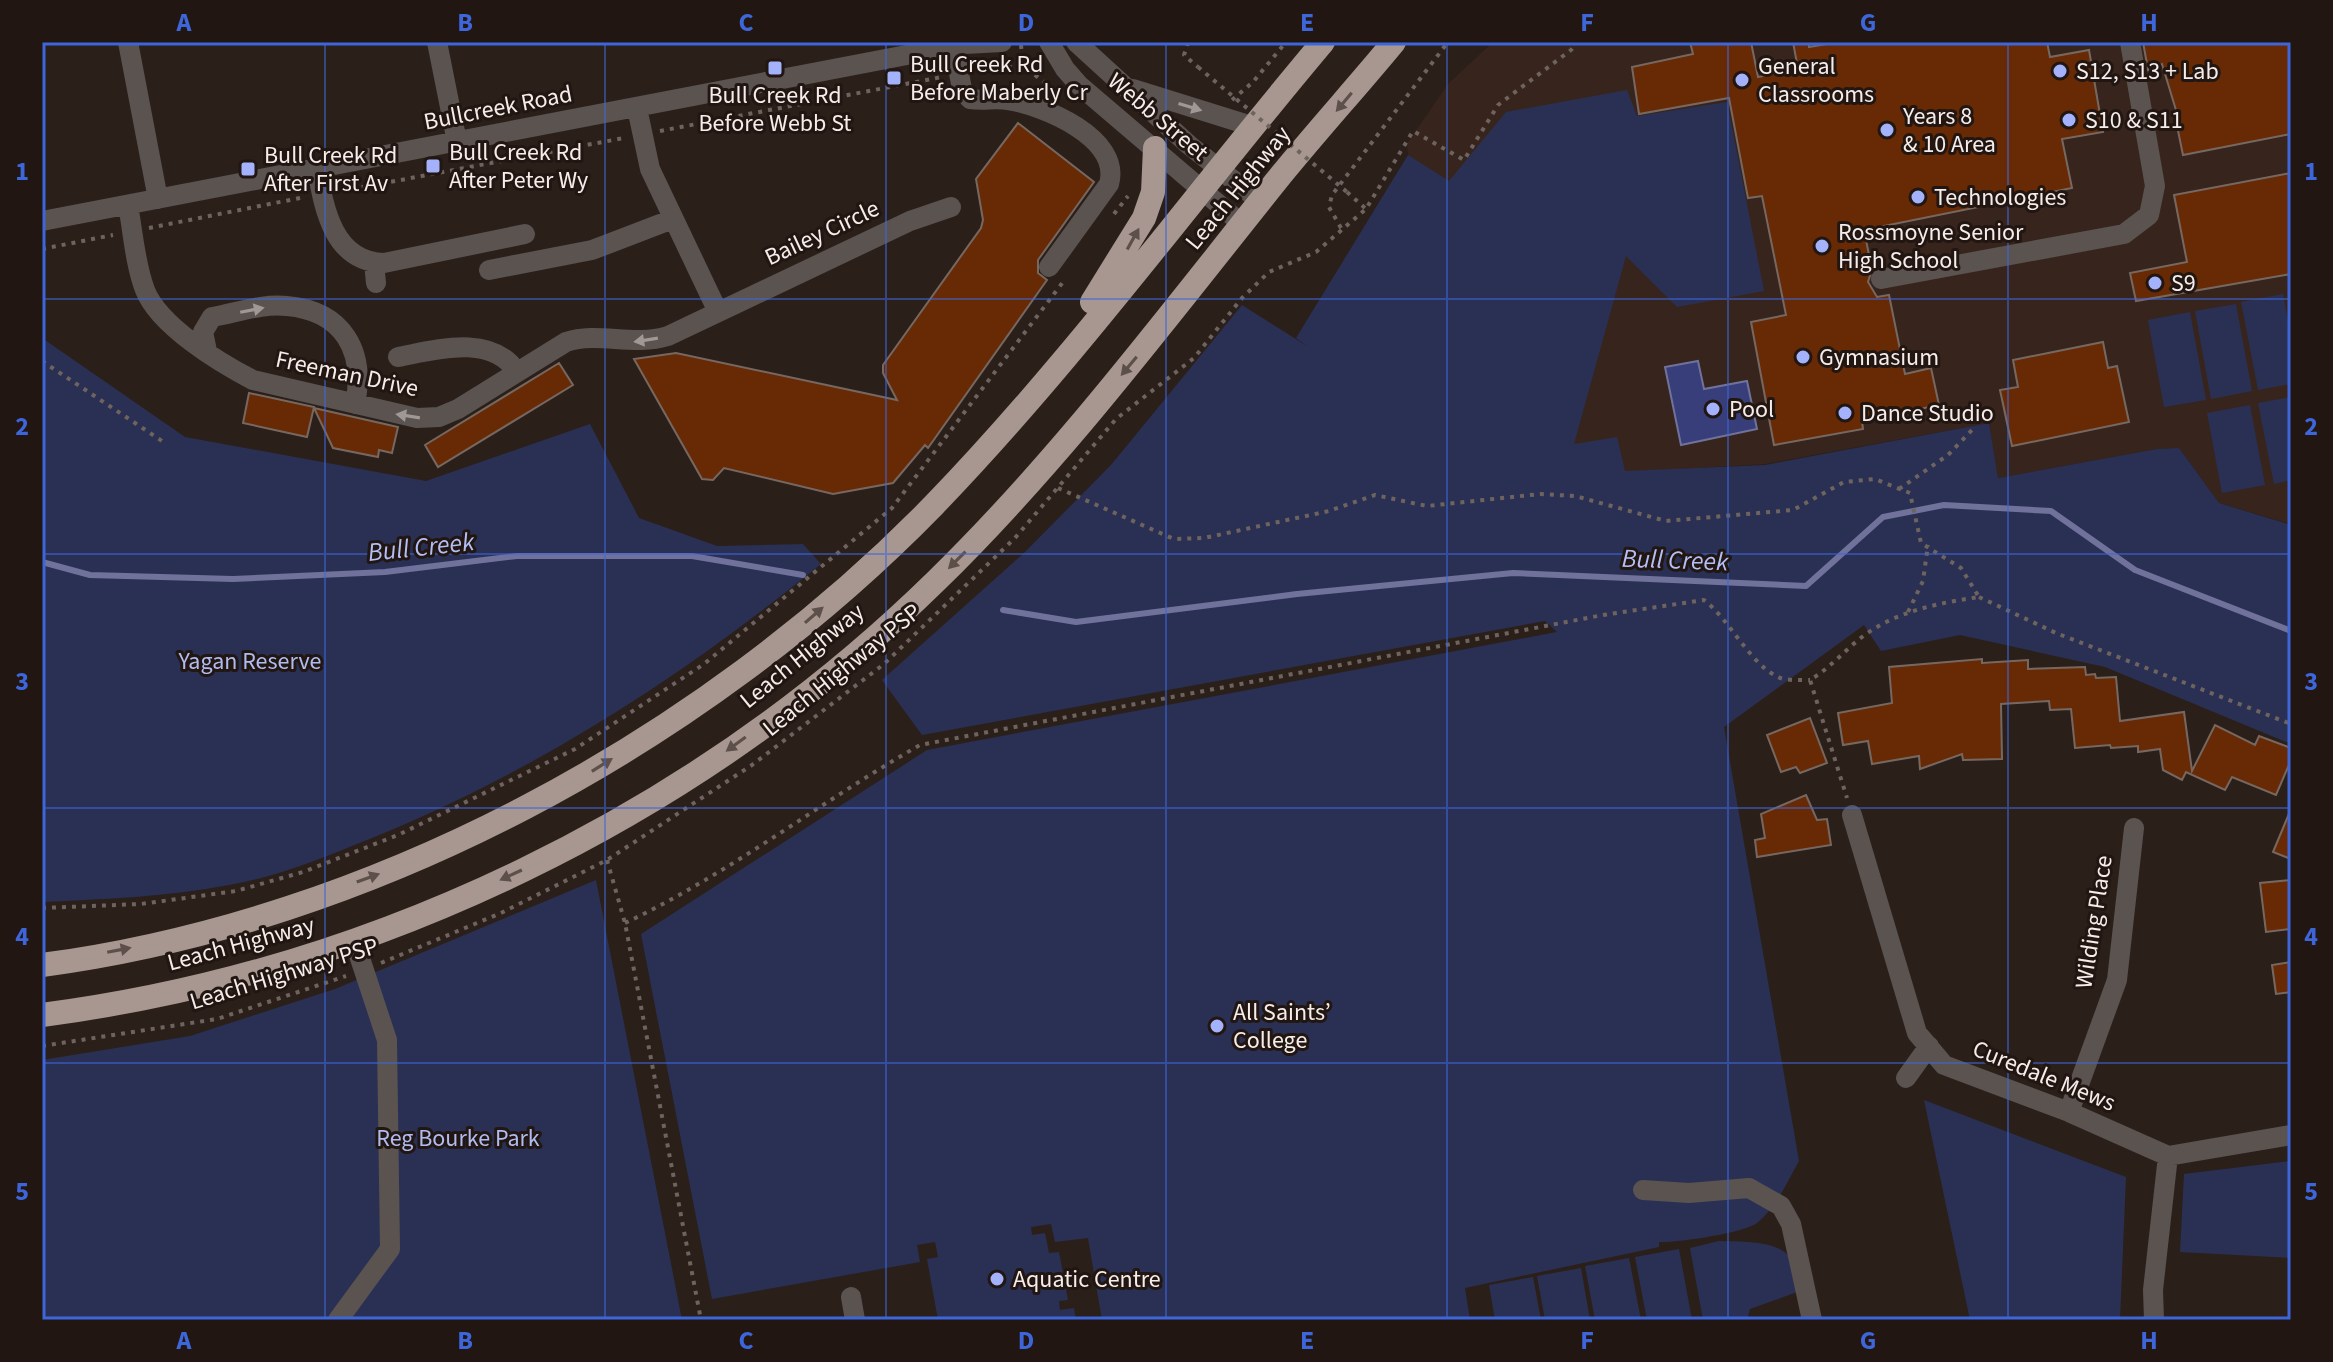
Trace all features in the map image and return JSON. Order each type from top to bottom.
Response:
[{"type":"highway","name":"Leach Highway","points":[[42,965],[212,928],[374,877],[522,811],[587,774],[656,731],[777,646],[935,504],[1029,398],[1204,190],[1323,42]]},
{"type":"highway","name":"Leach Highway","points":[[42,1015],[227,979],[355,943],[540,862],[699,771],[808,692],[932,585],[977,540],[1068,439],[1394,42]]},
{"type":"highway","points":[[1029,398],[1144,218],[1153,192],[1155,148]]},
{"type":"street","points":[[128,42],[158,199]]},
{"type":"street","points":[[437,42],[457,142]]},
{"type":"street","name":"Bullcreek Road","points":[[42,221],[962,44],[1002,42]]},
{"type":"street","name":"Webb Street","points":[[1049,42],[1079,85],[1243,225]]},
{"type":"street","name":"Webb Street","points":[[1076,42],[1261,202]]},
{"type":"street","points":[[1881,279],[2124,234],[2149,215],[2155,186],[2130,42]]},
{"type":"street","points":[[962,44],[959,73],[962,89],[970,99],[1010,100],[1049,112],[1101,147],[1109,158],[1112,171],[1109,184],[1057,273]]},
{"type":"street","name":"Webb Street","points":[[1125,87],[1255,127]]},
{"type":"street","points":[[637,108],[650,169],[718,312]]},
{"type":"street","points":[[317,169],[328,224],[335,235],[375,273],[525,234]]},
{"type":"street","name":"Freeman Drive","points":[[128,205],[144,287],[157,309],[207,351],[253,380],[417,418],[439,417],[458,409],[577,338],[650,341],[718,312]]},
{"type":"street","name":"Bailey Circle","points":[[718,312],[910,221],[951,207]]},
{"type":"street","points":[[489,270],[592,250],[673,219]]},
{"type":"street","points":[[168,319],[203,320],[286,305],[328,320],[345,331],[350,340],[358,375],[355,404]]},
{"type":"street","points":[[203,320],[207,351]]},
{"type":"street","points":[[398,357],[453,346],[470,347],[506,360],[517,372]]},
{"type":"street","name":"Curedale Mews","points":[[1852,815],[1917,1033],[1944,1065],[2069,1112],[2168,1156]]},
{"type":"street","name":"Wilding Place","points":[[2069,1112],[2117,980],[2134,828]]},
{"type":"street","points":[[338,1320],[390,1249],[387,1040],[355,943]]},
{"type":"street","points":[[1906,1078],[1929,1046]]},
{"type":"street","points":[[2154,1320],[2153,1290],[2168,1156],[2291,1135]]},
{"type":"street","points":[[1643,1190],[1689,1193],[1749,1188],[1781,1206],[1791,1224],[1812,1320]]},
{"type":"street","points":[[851,1297],[855,1320]]},
{"type":"path","points":[[1188,42],[1184,55],[1366,209],[1413,131],[1464,160],[1498,105],[1571,50],[1577,42]]},
{"type":"path","points":[[1222,104],[1253,82],[1286,42]]},
{"type":"path","points":[[1341,228],[1329,207],[1332,195],[1448,42]]},
{"type":"path","points":[[1023,52],[1023,66]]},
{"type":"path","points":[[42,249],[1009,64],[1023,66],[1067,100]]},
{"type":"path","points":[[1113,216],[1132,190]]},
{"type":"path","name":"Leach Highway PSP","points":[[42,1046],[217,1019],[363,970],[501,913],[607,860],[752,765],[884,664],[969,585],[1116,419],[1194,358],[1242,298],[1269,272],[1316,252],[1366,209]]},
{"type":"path","points":[[42,907],[141,904],[236,891],[303,872],[398,835],[575,749],[704,664],[892,508],[1057,273]]},
{"type":"path","points":[[42,361],[162,441]]},
{"type":"path","points":[[1899,489],[1948,455],[1972,430]]},
{"type":"path","points":[[1058,488],[1174,539],[1204,538],[1329,511],[1375,495],[1427,506],[1540,494],[1575,496],[1666,521],[1793,510],[1844,482],[1875,479],[1910,493],[1921,543],[1961,568],[1979,597],[2056,633],[2291,724]]},
{"type":"path","points":[[1907,614],[1923,581],[1928,545]]},
{"type":"path","points":[[625,923],[730,866],[844,788],[920,745],[1603,615],[1704,600],[1722,614],[1757,659],[1779,678],[1810,680],[1826,671],[1862,637],[1907,614],[1929,605],[1979,597]]},
{"type":"path","points":[[1810,680],[1852,815]]},
{"type":"path","points":[[607,860],[625,923],[701,1320]]},
{"type":"shaded area","name":"Rossmoyne Senior High School","points":[[1493,42],[2291,42],[2291,524],[2219,503],[2179,448],[2157,449],[1998,478],[1989,423],[1765,464],[1625,472],[1583,488],[1408,155],[1407,144],[1448,84]]},
{"type":"shaded area","name":"Pool","points":[[1698,361],[1704,389],[1747,381],[1757,429],[1681,445],[1665,367]]},
{"type":"green space","name":"All Saints’ College","points":[[1627,90],[1637,116],[1727,102],[1764,291],[1677,307],[1626,256],[1574,444],[1617,437],[1625,471],[1765,465],[1989,423],[1998,478],[2157,449],[2179,448],[2219,503],[2291,525],[2291,744],[2105,667],[1960,635],[1881,651],[1864,625],[1724,727],[1799,1161],[1770,1210],[1750,1227],[1710,1237],[1659,1242],[1659,1247],[1465,1288],[1470,1320],[1102,1320],[1088,1238],[1055,1242],[1051,1224],[1031,1227],[1032,1235],[1045,1233],[1049,1253],[1059,1252],[1068,1300],[1059,1301],[1060,1310],[1074,1308],[1076,1320],[938,1320],[927,1259],[938,1257],[935,1242],[917,1245],[920,1262],[712,1299],[641,934],[927,750],[1557,632],[1545,621],[922,735],[882,680],[1025,552],[1111,465],[1242,305],[1307,346],[1296,338],[1408,155],[1449,181],[1506,112]]},
{"type":"green space","points":[[2283,294],[2291,338],[2291,384],[2258,390],[2241,302]]},
{"type":"green space","points":[[2236,304],[2252,391],[2211,399],[2195,311]]},
{"type":"green space","points":[[2190,312],[2206,400],[2164,407],[2148,320]]},
{"type":"green space","name":"Yagan Reserve","points":[[42,338],[185,437],[426,481],[590,424],[639,518],[717,546],[803,544],[821,564],[715,645],[604,719],[547,753],[429,814],[316,860],[247,882],[159,895],[42,902]]},
{"type":"green space","points":[[2291,397],[2291,480],[2274,484],[2258,403]]},
{"type":"green space","points":[[2250,405],[2265,485],[2222,493],[2207,413]]},
{"type":"green space","name":"Reg Bourke Park","points":[[596,880],[682,1320],[42,1320],[42,1060],[190,1036],[335,989]]},
{"type":"green space","points":[[1924,1100],[2126,1177],[2120,1320],[1970,1320]]},
{"type":"green space","points":[[2291,1161],[2291,1258],[2180,1252],[2184,1174]]},
{"type":"green space","points":[[1719,1241],[1762,1244],[1785,1253],[1793,1261],[1800,1291],[1750,1309],[1747,1320],[1703,1320],[1690,1248]]},
{"type":"green space","points":[[1679,1249],[1692,1320],[1647,1320],[1635,1257]]},
{"type":"green space","points":[[1629,1258],[1641,1320],[1595,1320],[1585,1266]]},
{"type":"green space","points":[[1581,1268],[1590,1320],[1545,1320],[1537,1276]]},
{"type":"green space","points":[[1533,1277],[1541,1320],[1495,1320],[1489,1285]]},
{"type":"building","points":[[1690,42],[1751,42],[1758,77],[1798,69],[1793,42],[1809,42],[1809,47],[1838,42],[2047,42],[2050,57],[2089,50],[2103,132],[2062,139],[2072,188],[1864,230],[1872,270],[1868,282],[1877,297],[1889,295],[1905,374],[1931,368],[1939,405],[1862,421],[1863,429],[1774,445],[1751,322],[1786,315],[1762,196],[1748,198],[1729,98],[1639,114],[1632,67],[1693,54]]},
{"type":"building","points":[[2143,42],[2291,42],[2291,134],[2183,155],[2176,121],[2179,120],[2162,64],[2148,70]]},
{"type":"building","points":[[1018,123],[1094,182],[1038,260],[1038,273],[1047,280],[928,448],[925,445],[893,483],[833,494],[724,468],[713,480],[702,479],[634,359],[676,353],[897,400],[883,373],[883,365],[981,228],[983,220],[976,179]]},
{"type":"building","points":[[2291,173],[2291,274],[2136,301],[2130,273],[2187,262],[2174,195]]},
{"type":"building","points":[[2103,342],[2108,368],[2117,366],[2129,422],[2012,446],[2000,390],[2018,387],[2013,360]]},
{"type":"building","points":[[559,363],[573,385],[438,467],[425,445]]},
{"type":"building","points":[[249,393],[314,407],[307,437],[243,423]]},
{"type":"building","points":[[314,408],[398,427],[392,453],[379,450],[378,457],[333,448]]},
{"type":"building","points":[[1982,659],[1982,663],[2028,660],[2028,669],[2085,667],[2086,675],[2116,677],[2120,721],[2184,712],[2192,771],[2215,725],[2255,745],[2259,736],[2291,748],[2291,760],[2276,795],[2232,777],[2225,790],[2186,772],[2182,780],[2163,770],[2160,749],[2138,752],[2138,746],[2111,748],[2110,745],[2075,748],[2071,709],[2050,710],[2049,701],[2001,704],[2002,759],[1963,760],[1962,754],[1920,769],[1919,756],[1872,764],[1868,741],[1843,745],[1838,713],[1892,703],[1889,667]]},
{"type":"building","points":[[1810,718],[1827,763],[1800,773],[1796,767],[1781,772],[1767,735]]},
{"type":"building","points":[[1806,795],[1817,820],[1827,819],[1831,845],[1757,857],[1755,840],[1765,838],[1761,814]]},
{"type":"building","points":[[2291,809],[2291,859],[2273,852]]},
{"type":"building","points":[[2291,880],[2291,929],[2266,932],[2260,883]]},
{"type":"building","points":[[2291,962],[2291,992],[2276,994],[2272,965]]},
{"type":"waterway","name":"Bull Creek","points":[[1003,610],[1076,622],[1297,594],[1513,573],[1806,586],[1883,517],[1944,505],[2051,511],[2135,570],[2291,631]]},
{"type":"waterway","name":"Bull Creek","points":[[42,562],[90,575],[233,579],[385,572],[517,556],[692,556],[803,575]]},
{"type":"place","name":"Bull Creek Rd Before Webb St","points":[[775,68]]},
{"type":"place","name":"S12, S13 + Lab","points":[[2060,71]]},
{"type":"place","name":"Bull Creek Rd Before Maberly Cr","points":[[894,78]]},
{"type":"place","name":"General Classrooms","points":[[1742,80]]},
{"type":"place","name":"S10 & S11","points":[[2069,120]]},
{"type":"place","name":"Years 8 & 10 Area","points":[[1887,130]]},
{"type":"place","name":"Bull Creek Rd After Peter Wy","points":[[433,166]]},
{"type":"place","name":"Bull Creek Rd After First Av","points":[[248,169]]},
{"type":"place","name":"Technologies","points":[[1918,197]]},
{"type":"place","name":"Rossmoyne Senior High School","points":[[1822,246]]},
{"type":"place","name":"S9","points":[[2155,283]]},
{"type":"place","name":"Gymnasium","points":[[1803,357]]},
{"type":"place","name":"Pool","points":[[1713,409]]},
{"type":"place","name":"Dance Studio","points":[[1845,413]]},
{"type":"place","name":"All Saints’ College","points":[[1217,1026]]},
{"type":"place","name":"Aquatic Centre","points":[[997,1279]]}]
